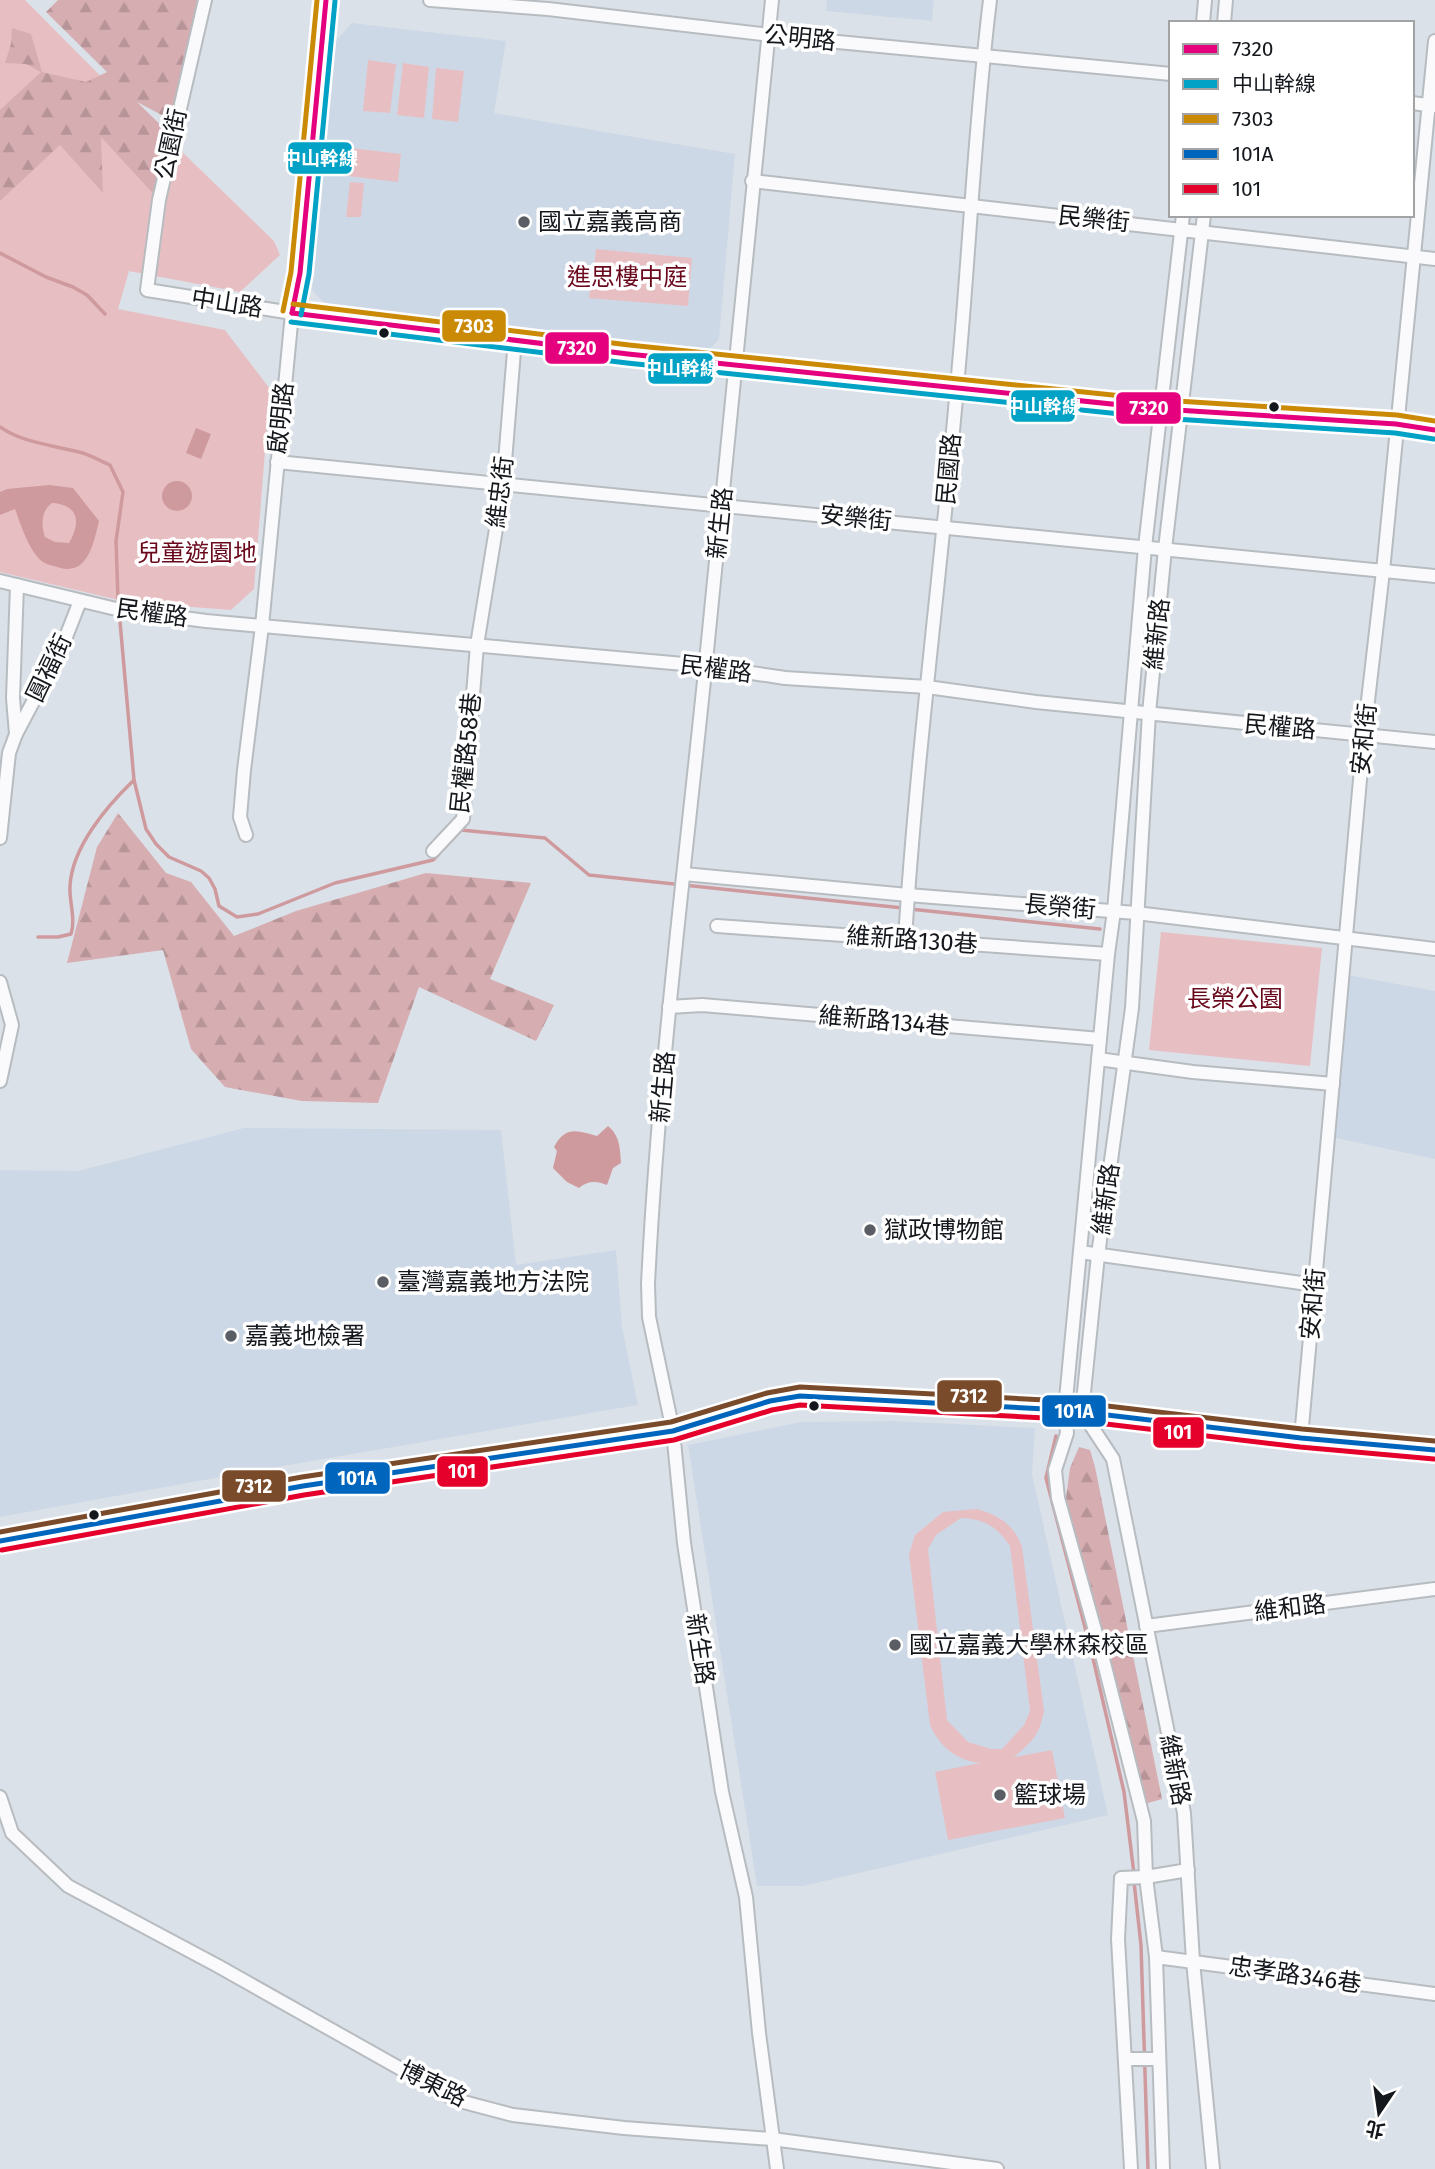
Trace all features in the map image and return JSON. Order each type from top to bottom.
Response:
[{"type":"main road","points":[[0,1541],[303,1486],[673,1431],[770,1401],[800,1396],[1065,1410],[1301,1438],[1435,1450]]},
{"type":"street","name":"公園街","points":[[147,290],[159,201],[205,0]]},
{"type":"street","name":"啟明路","points":[[246,835],[240,817],[243,770],[262,626],[276,462],[292,313],[300,273],[326,0]]},
{"type":"street","name":"公明路","points":[[430,0],[548,9],[768,35],[1169,74]]},
{"type":"street","name":"新生路","points":[[772,0],[752,181],[723,505],[669,1007],[648,1284],[649,1317],[673,1431],[684,1543],[722,1792],[746,1897],[757,2020],[777,2169]]},
{"type":"street","name":"民國路","points":[[905,939],[990,0]]},
{"type":"street","points":[[1203,21],[1205,0]]},
{"type":"street","points":[[1224,21],[1226,0]]},
{"type":"street","name":"安和街","points":[[1301,1438],[1364,735],[1432,105],[1435,41]]},
{"type":"street","points":[[1414,103],[1432,105]]},
{"type":"street","name":"民樂街","points":[[752,181],[971,205],[1182,222],[1203,232],[1435,260]]},
{"type":"street","name":"維新路","points":[[1204,217],[1165,549],[1149,713],[1132,1008],[1098,1255],[1082,1412],[1113,1459],[1184,1813],[1193,1961],[1213,2169]]},
{"type":"street","name":"維新路","points":[[1163,2169],[1156,1957],[1146,1878],[1144,1821],[1102,1655],[1058,1498],[1055,1470],[1067,1433],[1065,1410],[1114,911],[1145,547],[1182,222]]},
{"type":"street","name":"中山路","points":[[147,290],[292,313],[628,354],[1182,411],[1396,424],[1435,430]]},
{"type":"street","name":"維忠街","points":[[477,645],[503,485],[515,339]]},
{"type":"street","name":"安樂街","points":[[276,462],[1435,576]]},
{"type":"street","name":"民權路","points":[[0,580],[116,609],[262,626],[706,666],[785,678],[927,687],[1036,702],[1435,742]]},
{"type":"street","name":"圓福街","points":[[16,734],[13,698],[17,584]]},
{"type":"street","name":"圓福街","points":[[0,838],[2,787],[9,753],[16,734],[62,647],[80,601]]},
{"type":"street","name":"民權路58巷","points":[[433,851],[463,819],[477,645]]},
{"type":"street","name":"長榮街","points":[[683,881],[1114,911],[1435,948]]},
{"type":"street","name":"維新路130巷","points":[[717,926],[1108,954]]},
{"type":"street","points":[[0,982],[12,1025],[0,1080]]},
{"type":"street","name":"維新路134巷","points":[[669,1007],[702,1005],[1100,1039]]},
{"type":"street","points":[[1098,1059],[1193,1072],[1333,1084]]},
{"type":"street","points":[[1080,1252],[1315,1285]]},
{"type":"street","name":"維和路","points":[[1146,1626],[1435,1589]]},
{"type":"street","name":"博東路","points":[[0,1797],[12,1833],[68,1886],[218,1966],[456,2100],[513,2115],[624,2129],[772,2139],[997,2169]]},
{"type":"street","points":[[1132,2169],[1118,1939],[1121,1878],[1146,1878],[1188,1870]]},
{"type":"street","name":"忠孝路346巷","points":[[1156,1957],[1435,1994]]},
{"type":"street","points":[[1125,2059],[1159,2059]]},
{"type":"shaded area","points":[[827,0],[934,0],[932,21],[826,11]]},
{"type":"shaded area","name":"國立嘉義高商","points":[[352,23],[506,41],[494,113],[735,154],[719,339],[709,350],[333,312],[312,290],[334,43]]},
{"type":"shaded area","points":[[196,428],[211,434],[201,459],[186,453]]},
{"type":"shaded area","points":[[177,481],[188,485],[192,496],[188,507],[177,511],[166,507],[162,496],[166,485]]},
{"type":"shaded area","points":[[49,485],[73,488],[99,521],[87,558],[74,568],[65,569],[47,564],[38,558],[26,538],[15,509],[0,515],[0,492]],"holes":[[[52,503],[68,507],[75,516],[75,528],[69,543],[55,542],[45,537],[43,519],[46,510]]]},
{"type":"shaded area","points":[[1348,975],[1435,991],[1435,1159],[1331,1137]]},
{"type":"shaded area","points":[[608,1126],[617,1138],[621,1163],[613,1168],[607,1185],[593,1182],[579,1188],[567,1182],[553,1168],[557,1151],[554,1147],[558,1140],[572,1131],[597,1136]]},
{"type":"shaded area","points":[[244,1128],[501,1130],[516,1265],[616,1250],[622,1327],[638,1405],[0,1517],[0,1170],[78,1171]]},
{"type":"shaded area","name":"國立嘉義大學林森校區","points":[[896,1421],[1035,1428],[1032,1474],[1108,1815],[803,1886],[757,1886],[688,1445],[801,1422]]},
{"type":"green space","name":"兒童遊園地","points":[[0,0],[25,0],[164,140],[178,148],[274,241],[280,255],[240,292],[129,271],[118,309],[225,330],[270,389],[254,589],[231,610],[127,602],[0,572]]},
{"type":"green space","points":[[58,0],[205,0],[175,122],[137,102],[172,136],[159,200],[101,137],[103,193],[60,145],[0,201],[0,110],[41,72],[26,64],[5,63],[11,44],[12,28],[31,34],[42,72],[86,82],[107,72],[46,12]]},
{"type":"green space","points":[[368,60],[396,64],[390,113],[363,111]]},
{"type":"green space","points":[[403,63],[429,67],[424,118],[397,115]]},
{"type":"green space","points":[[436,68],[464,71],[458,122],[432,119]]},
{"type":"green space","points":[[351,148],[401,154],[398,182],[348,176]]},
{"type":"green space","points":[[350,182],[364,183],[361,217],[346,217]]},
{"type":"green space","name":"進思樓中庭","points":[[596,249],[692,258],[688,306],[589,298],[591,279],[599,277],[600,274],[594,267]]},
{"type":"green space","points":[[118,813],[166,873],[191,882],[234,936],[296,911],[426,873],[531,883],[490,979],[554,1005],[536,1041],[419,987],[378,1103],[302,1101],[225,1087],[191,1049],[163,950],[67,963],[97,847]]},
{"type":"green space","name":"長榮公園","points":[[1161,932],[1322,948],[1310,1066],[1149,1050]]},
{"type":"green space","points":[[1079,1447],[1090,1450],[1095,1467],[1162,1799],[1141,1805],[1114,1680],[1066,1498],[1070,1468]]},
{"type":"green space","points":[[977,1509],[992,1514],[1005,1522],[1019,1539],[1044,1711],[1034,1737],[1014,1757],[1052,1750],[1065,1818],[948,1840],[935,1772],[980,1763],[963,1759],[950,1751],[930,1725],[909,1554],[915,1535],[943,1512]],"holes":[[[961,1518],[990,1525],[1010,1546],[1030,1711],[1024,1725],[1002,1749],[991,1749],[968,1742],[947,1720],[928,1549],[936,1535]]]},
{"type":"waterway","points":[[0,253],[87,295],[105,314]]},
{"type":"waterway","points":[[0,427],[28,440],[83,453],[110,465],[123,492],[116,541],[118,599],[134,780],[146,829],[156,844],[169,857],[201,871],[209,878],[219,906],[237,917],[258,914],[335,883],[433,860],[439,854]]},
{"type":"waterway","points":[[38,937],[71,934],[73,922],[70,886],[77,857],[92,828],[133,781]]},
{"type":"waterway","points":[[444,848],[461,830],[545,838],[589,875],[903,908]]},
{"type":"waterway","points":[[910,909],[1100,929]]},
{"type":"waterway","points":[[1056,1436],[1046,1478],[1092,1654],[1124,1792],[1134,1874]]},
{"type":"waterway","points":[[1134,1882],[1141,1945],[1148,2169]]},
{"type":"transit line","name":"7303","points":[[283,311],[291,272],[317,0]]},
{"type":"transit line","name":"7320","points":[[292,313],[300,273],[326,0]]},
{"type":"transit line","name":"中山幹線","points":[[301,315],[309,274],[335,1]]},
{"type":"transit line","name":"7303","points":[[293,304],[629,345],[1161,400],[1397,415],[1435,421]]},
{"type":"transit line","name":"7320","points":[[292,313],[628,354],[1160,409],[1396,424],[1435,430]]},
{"type":"transit line","name":"中山幹線","points":[[291,322],[627,363],[1159,418],[1395,433],[1434,439]]},
{"type":"transit line","name":"7312","points":[[0,1532],[302,1477],[671,1422],[767,1393],[800,1387],[1065,1401],[1302,1429],[1435,1441]]},
{"type":"transit line","name":"101A","points":[[0,1541],[303,1486],[673,1431],[770,1401],[800,1396],[1065,1410],[1301,1438],[1435,1450]]},
{"type":"transit line","name":"101","points":[[2,1550],[304,1495],[674,1440],[772,1410],[800,1405],[1064,1419],[1300,1447],[1434,1459]]},
{"type":"place","name":"國立嘉義高商","points":[[524,222]]},
{"type":"place","name":"獄政博物館","points":[[870,1230]]},
{"type":"place","name":"臺灣嘉義地方法院","points":[[383,1282]]},
{"type":"place","name":"嘉義地檢署","points":[[231,1336]]},
{"type":"place","name":"國立嘉義大學林森校區","points":[[895,1645]]},
{"type":"place","name":"籃球場","points":[[1000,1795]]}]
